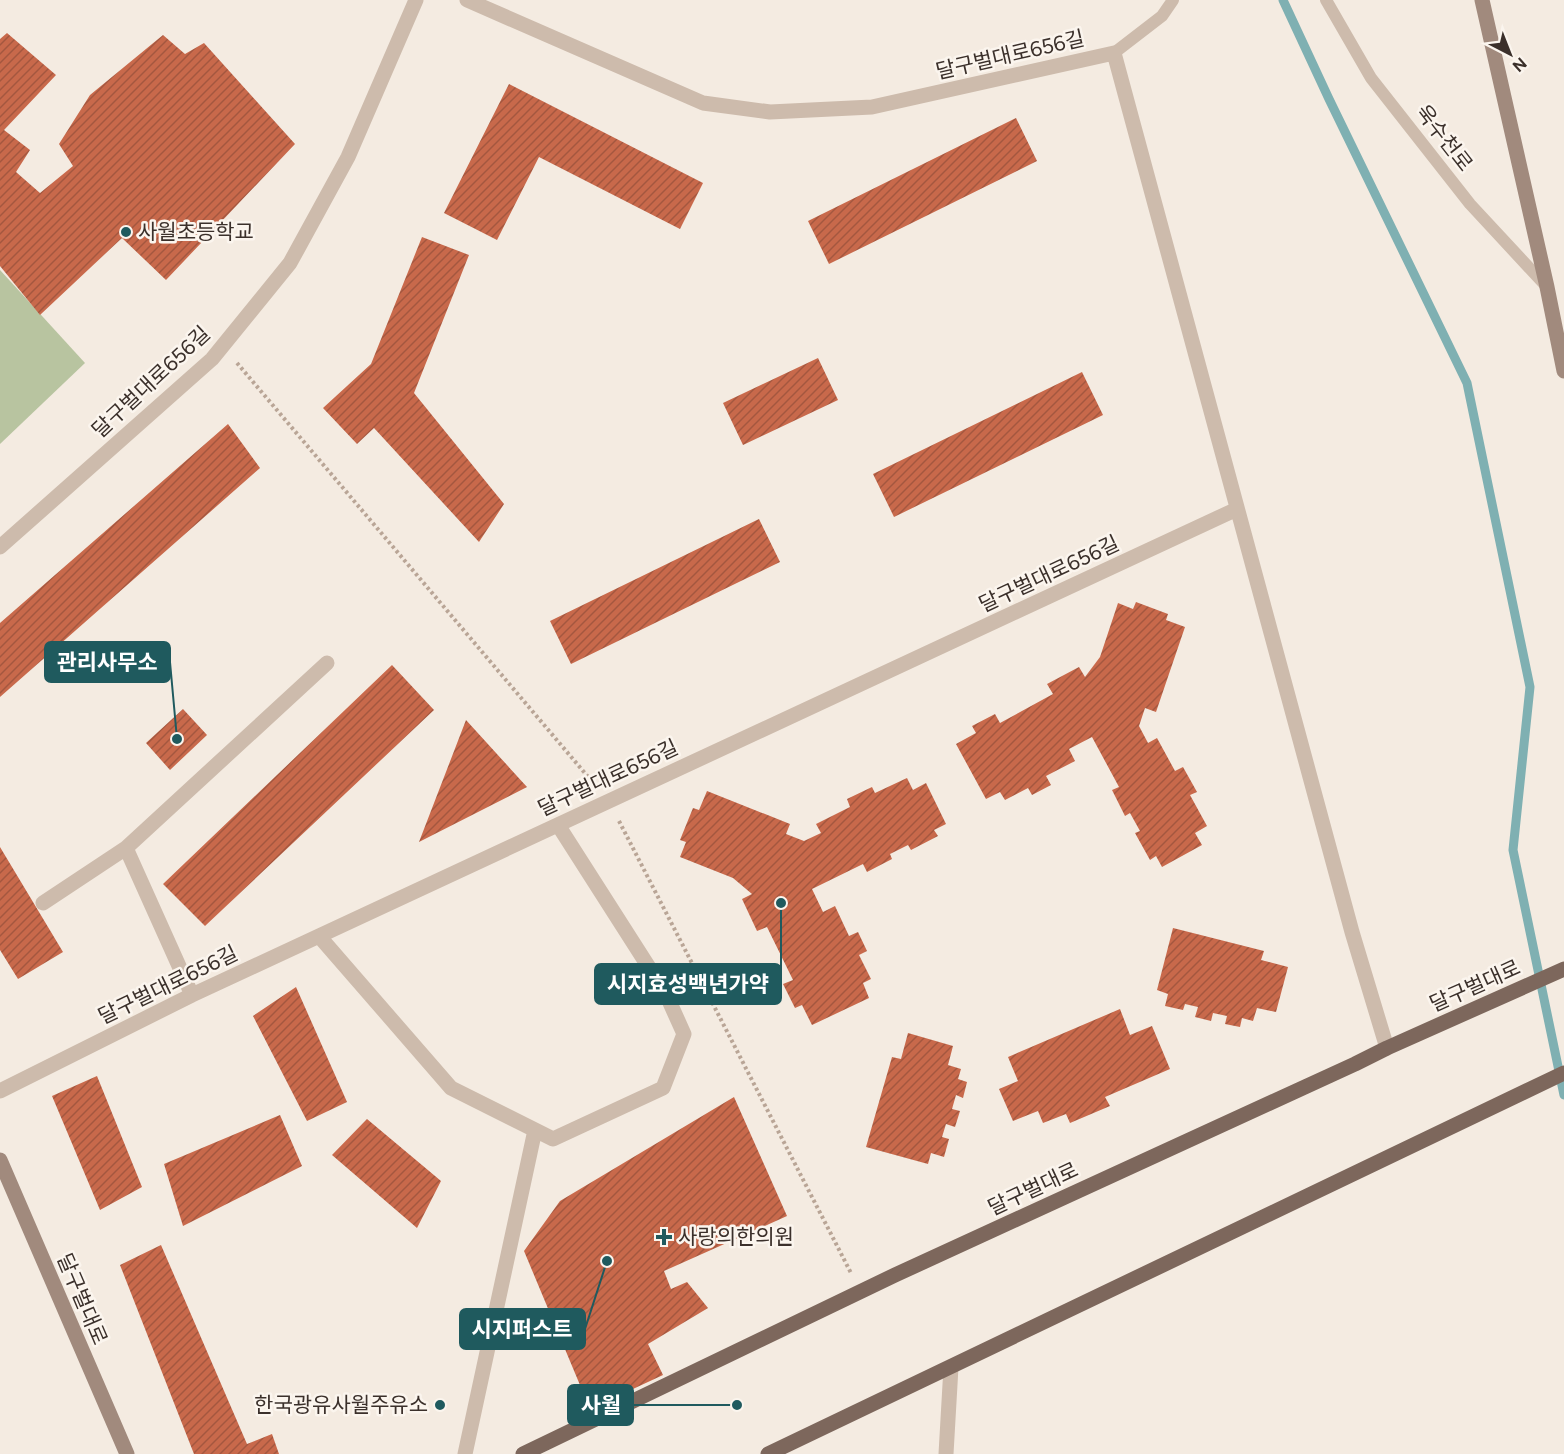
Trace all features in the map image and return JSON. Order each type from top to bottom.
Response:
[{"type":"main road","points":[[1482,0],[1547,287],[1558,316],[1564,371]]},
{"type":"main road","name":"달구벌대로","points":[[523,1454],[895,1275],[1564,969]]},
{"type":"main road","points":[[768,1454],[1564,1073]]},
{"type":"main road","name":"달구벌대로","points":[[0,1160],[127,1454]]},
{"type":"street","name":"달구벌대로656길","points":[[0,547],[212,359],[290,263],[348,157],[416,0]]},
{"type":"street","name":"달구벌대로656길","points":[[467,0],[703,103],[770,112],[872,107],[1113,53],[1352,932],[1387,1048]]},
{"type":"street","name":"달구벌대로656길","points":[[0,1092],[192,995],[1237,509]]},
{"type":"street","points":[[43,903],[126,848],[327,663]]},
{"type":"street","points":[[319,936],[451,1088],[553,1139],[663,1088],[684,1034],[666,994],[558,825]]},
{"type":"street","points":[[126,848],[192,995]]},
{"type":"street","points":[[465,1454],[535,1130]]},
{"type":"street","points":[[946,1454],[951,1367]]},
{"type":"lane","points":[[1113,53],[1162,16],[1173,0]]},
{"type":"lane","name":"욱수천로","points":[[1326,0],[1371,78],[1470,204],[1547,287]]},
{"type":"green space","points":[[0,270],[85,363],[0,444]]},
{"type":"building","points":[[7,33],[56,75],[4,130],[30,150],[16,172],[40,193],[73,166],[59,144],[90,95],[163,35],[185,54],[204,43],[295,144],[166,280],[122,238],[40,315],[0,266],[0,39]]},
{"type":"building","points":[[509,84],[703,183],[680,229],[539,157],[497,240],[444,213]]},
{"type":"building","points":[[1016,118],[1037,161],[829,264],[808,221]]},
{"type":"building","points":[[422,237],[469,255],[414,393],[504,504],[479,542],[374,428],[357,444],[323,408],[371,364]]},
{"type":"building","points":[[818,358],[838,400],[743,445],[723,403]]},
{"type":"building","points":[[1082,372],[1103,415],[894,517],[873,474]]},
{"type":"building","points":[[228,424],[260,468],[0,697],[0,623]]},
{"type":"building","points":[[759,519],[780,562],[571,664],[550,621]]},
{"type":"building","points":[[1136,602],[1168,614],[1166,620],[1185,627],[1156,712],[1145,708],[1139,726],[1148,743],[1157,738],[1175,771],[1183,767],[1197,792],[1190,795],[1207,826],[1195,833],[1202,845],[1162,867],[1156,856],[1150,860],[1135,833],[1140,831],[1130,813],[1125,816],[1112,790],[1119,787],[1092,737],[1069,749],[1075,761],[1046,776],[1051,785],[1032,795],[1028,788],[1005,800],[1000,792],[986,799],[956,744],[976,733],[972,726],[995,714],[1000,723],[1053,694],[1047,684],[1079,667],[1085,677],[1100,657],[1118,603],[1133,609]]},
{"type":"building","points":[[392,665],[434,710],[205,926],[163,884]]},
{"type":"building","points":[[183,709],[207,735],[170,770],[146,743]]},
{"type":"building","points":[[466,720],[527,787],[419,842]]},
{"type":"building","points":[[907,778],[913,790],[926,783],[946,824],[934,830],[938,836],[911,850],[908,845],[890,854],[892,859],[867,872],[863,864],[812,889],[823,912],[835,906],[849,936],[858,932],[867,951],[859,955],[871,979],[863,983],[869,998],[812,1025],[802,1005],[795,1008],[783,984],[793,980],[767,927],[757,931],[742,899],[752,894],[733,878],[680,857],[686,842],[680,840],[693,808],[699,810],[707,791],[790,824],[786,834],[804,841],[821,833],[816,824],[850,807],[847,799],[872,787],[875,793]]},
{"type":"building","points":[[0,847],[63,952],[18,979],[0,950]]},
{"type":"building","points":[[1173,928],[1264,951],[1261,960],[1288,967],[1276,1012],[1257,1008],[1253,1021],[1242,1018],[1240,1027],[1225,1024],[1227,1016],[1213,1013],[1211,1021],[1195,1017],[1198,1007],[1185,1004],[1183,1010],[1165,1006],[1168,994],[1157,990]]},
{"type":"building","points":[[296,987],[347,1102],[307,1121],[253,1016]]},
{"type":"building","points":[[1120,1009],[1130,1035],[1152,1026],[1170,1069],[1105,1097],[1110,1106],[1070,1123],[1066,1114],[1043,1123],[1038,1111],[1013,1121],[999,1089],[1018,1081],[1008,1057]]},
{"type":"building","points":[[908,1033],[953,1046],[948,1065],[961,1069],[958,1079],[967,1082],[963,1098],[956,1095],[952,1109],[960,1111],[955,1127],[946,1124],[942,1137],[949,1139],[944,1157],[931,1153],[928,1164],[866,1147],[892,1057],[901,1059]]},
{"type":"building","points":[[97,1076],[142,1187],[100,1210],[52,1096]]},
{"type":"building","points":[[734,1097],[787,1216],[664,1271],[671,1289],[687,1282],[708,1308],[648,1344],[663,1375],[590,1409],[524,1251],[560,1201]]},
{"type":"building","points":[[280,1115],[302,1166],[183,1226],[164,1164]]},
{"type":"building","points":[[367,1119],[441,1181],[417,1228],[332,1155]]},
{"type":"building","points":[[161,1245],[247,1444],[272,1434],[279,1454],[194,1454],[120,1265]]},
{"type":"waterway","points":[[1283,0],[1467,383],[1530,687],[1513,850],[1564,1095]]},
{"type":"place","name":"사월초등학교","points":[[126,232]]},
{"type":"place","name":"관리사무소","points":[[177,739]]},
{"type":"place","name":"시지효성백년가약","points":[[781,903]]},
{"type":"place","name":"사랑의한의원","points":[[664,1237]]},
{"type":"place","name":"시지퍼스트","points":[[607,1261]]},
{"type":"place","name":"한국광유사월주유소","points":[[440,1405]]},
{"type":"place","name":"사월","points":[[737,1405]]}]
